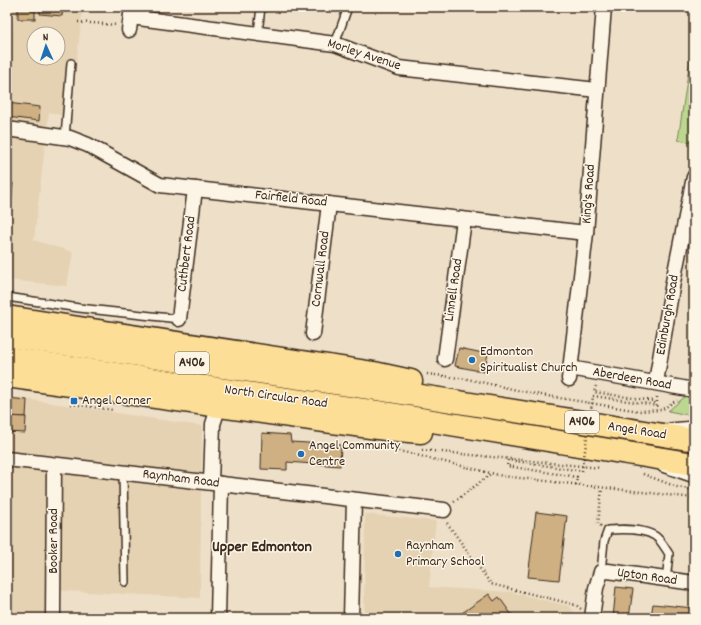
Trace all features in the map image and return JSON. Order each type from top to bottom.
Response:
[{"type":"highway","name":"A406","points":[[7,317],[77,318],[374,373],[438,387],[533,413]]},
{"type":"highway","name":"North Circular Road","points":[[7,336],[533,413]]},
{"type":"highway","name":"North Circular Road","points":[[7,358],[384,412],[544,440]]},
{"type":"highway","name":"A406","points":[[7,376],[386,429],[544,440]]},
{"type":"highway","name":"Angel Road","points":[[533,413],[694,440]]},
{"type":"highway","name":"Angel Road","points":[[544,440],[694,464]]},
{"type":"street","name":"King's Road","points":[[569,374],[586,233],[604,7]]},
{"type":"street","name":"Morley Avenue","points":[[130,20],[258,33],[335,44],[399,68],[597,90]]},
{"type":"street","name":"Fairfield Road","points":[[7,129],[65,137],[88,145],[160,185],[586,233]]},
{"type":"street","name":"Edinburgh Road","points":[[657,389],[673,282],[694,177]]},
{"type":"street","name":"Cuthbert Road","points":[[179,319],[195,189]]},
{"type":"street","name":"Cornwall Road","points":[[313,334],[329,204]]},
{"type":"street","name":"Linnell Road","points":[[444,359],[464,220]]},
{"type":"street","name":"Aberdeen Road","points":[[569,374],[657,389],[692,389]]},
{"type":"street","points":[[218,618],[216,483],[213,453],[213,424],[219,406]]},
{"type":"street","name":"Raynham Road","points":[[7,459],[444,510]]},
{"type":"street","name":"Booker Road","points":[[54,465],[54,618]]},
{"type":"street","points":[[351,618],[354,500]]},
{"type":"street","name":"Upton Road","points":[[601,572],[608,571],[694,583]]},
{"type":"street","points":[[592,618],[596,588],[601,572]]},
{"type":"lane","points":[[258,33],[261,7]]},
{"type":"lane","points":[[335,44],[348,7]]},
{"type":"lane","points":[[65,137],[71,63]]},
{"type":"lane","points":[[7,297],[77,318],[179,319]]},
{"type":"lane","points":[[632,430],[694,425]]},
{"type":"lane","points":[[627,453],[694,480]]},
{"type":"lane","points":[[123,472],[125,582]]},
{"type":"lane","points":[[601,572],[604,541],[608,530],[619,529],[646,532],[656,536],[669,554],[666,580]]},
{"type":"path","points":[[78,22],[130,20]]},
{"type":"path","points":[[420,374],[467,379],[535,394],[639,411],[661,410],[692,389]]},
{"type":"path","points":[[595,385],[594,392],[652,401],[659,408]]},
{"type":"path","points":[[576,485],[576,477],[507,466],[508,460],[582,470],[593,396],[657,406],[657,389]]},
{"type":"path","points":[[385,442],[394,447],[410,449]]},
{"type":"path","points":[[377,445],[393,451],[503,476],[694,498]]},
{"type":"path","points":[[418,450],[607,468]]},
{"type":"path","points":[[492,473],[444,510],[445,521],[491,584],[576,605],[592,618]]},
{"type":"path","points":[[642,474],[677,487],[694,490]]},
{"type":"path","points":[[602,488],[598,524],[608,530]]},
{"type":"shaded area","points":[[15,7],[83,7],[70,118],[49,112],[34,240],[73,252],[67,286],[7,280],[7,75]]},
{"type":"shaded area","points":[[7,396],[202,426],[200,598],[47,590],[46,618],[7,618]]},
{"type":"shaded area","name":"Raynham Primary School","points":[[365,514],[436,521],[429,587],[511,592],[569,606],[579,618],[364,618]]},
{"type":"green space","points":[[694,32],[694,143],[678,140]]},
{"type":"green space","points":[[688,394],[694,394],[694,416],[668,411]]},
{"type":"building","points":[[18,7],[35,7],[35,19],[18,19]]},
{"type":"building","points":[[40,7],[63,7],[62,16],[40,14]]},
{"type":"building","points":[[7,103],[40,107],[39,121],[7,117]]},
{"type":"building","points":[[7,183],[13,183],[10,218],[7,217]]},
{"type":"building","name":"Edmonton Spiritualist Church","points":[[459,348],[488,354],[484,372],[455,366]]},
{"type":"building","points":[[7,398],[27,400],[26,417],[7,416]]},
{"type":"building","points":[[7,416],[26,417],[25,433],[7,432]]},
{"type":"building","name":"Angel Community Centre","points":[[262,433],[290,435],[291,442],[341,445],[340,466],[287,462],[287,470],[261,469]]},
{"type":"building","points":[[536,512],[567,516],[559,580],[528,577]]},
{"type":"building","points":[[616,587],[633,589],[629,618],[613,618]]},
{"type":"building","points":[[489,594],[494,601],[499,597],[514,618],[455,618]]},
{"type":"building","points":[[653,604],[694,608],[694,618],[651,616]]},
{"type":"place","name":"Edmonton Spiritualist Church","points":[[472,360]]},
{"type":"place","name":"Angel Corner","points":[[74,401]]},
{"type":"place","name":"Angel Community Centre","points":[[301,454]]},
{"type":"place","name":"Raynham Primary School","points":[[398,554]]},
{"type":"district","name":"Upper Edmonton","points":[[262,547]]}]
